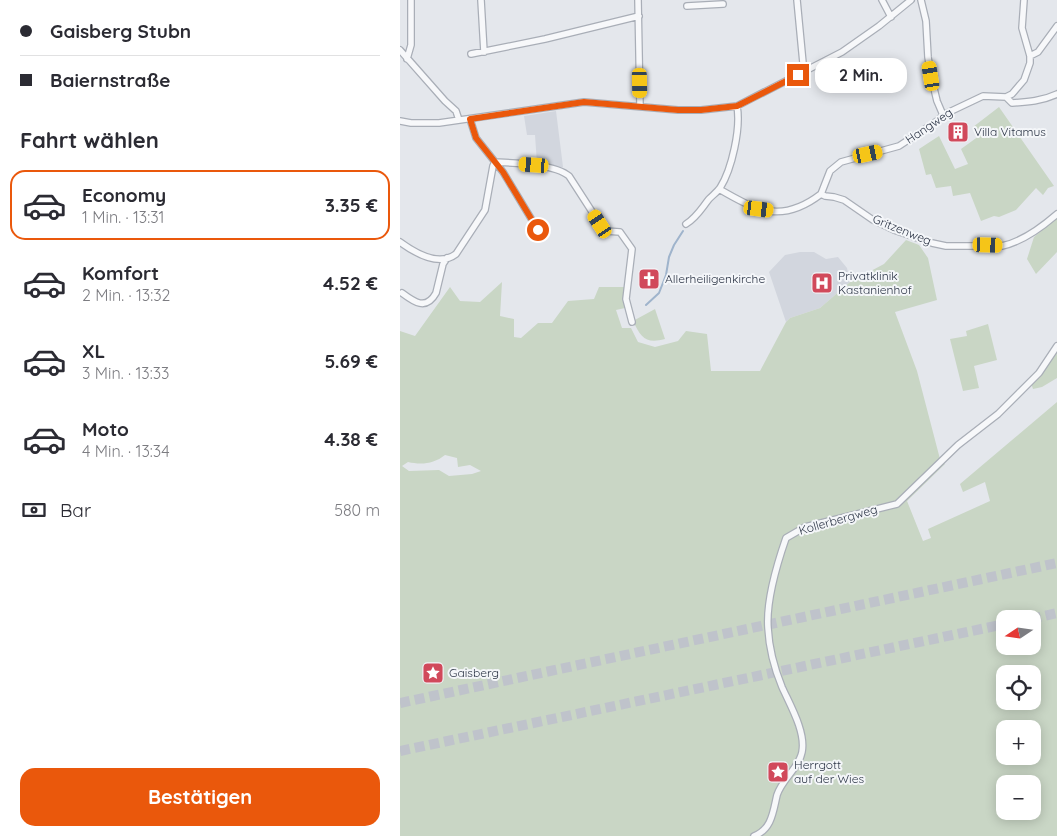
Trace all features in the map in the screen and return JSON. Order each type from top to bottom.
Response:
[{"type":"street","points":[[407,59],[411,45],[411,0]]},
{"type":"street","points":[[480,0],[484,52]]},
{"type":"street","points":[[638,0],[640,106]]},
{"type":"street","points":[[797,0],[803,63],[806,70]]},
{"type":"street","points":[[882,0],[891,17]]},
{"type":"street","points":[[400,121],[424,124],[584,102],[701,110],[737,106],[842,52],[891,17],[911,0]]},
{"type":"street","points":[[921,0],[926,21],[931,76],[937,101],[943,115]]},
{"type":"street","points":[[1006,97],[1012,94],[1024,80],[1028,71],[1030,56],[1022,28],[1024,0]]},
{"type":"street","points":[[687,6],[711,2],[723,4]]},
{"type":"street","points":[[472,54],[545,39],[639,16]]},
{"type":"street","points":[[1030,56],[1038,52],[1057,26]]},
{"type":"street","points":[[400,50],[445,101],[456,110],[459,120]]},
{"type":"street","name":"Hangweg","points":[[821,194],[828,175],[836,166],[852,158],[899,146],[943,115],[983,96],[1006,97],[1012,103],[1045,100],[1057,94]]},
{"type":"street","points":[[686,224],[697,217],[709,200],[720,189],[729,169],[737,131],[739,115],[737,106]]},
{"type":"street","points":[[470,119],[476,138],[495,162],[538,230]]},
{"type":"street","points":[[400,242],[409,249],[428,258],[447,258],[456,254],[484,210],[495,162]]},
{"type":"street","points":[[495,162],[534,165],[562,170],[606,231],[620,232],[632,249],[626,299],[632,322]]},
{"type":"street","points":[[720,189],[744,204],[777,212],[801,206],[821,194]]},
{"type":"street","name":"Gritzenweg","points":[[821,194],[844,200],[873,220],[894,230],[932,244],[946,246],[1002,246],[1010,244],[1057,214]]},
{"type":"street","points":[[402,293],[416,303],[423,304],[434,297],[443,264],[447,258]]},
{"type":"street","name":"Kollerbergweg","points":[[754,836],[760,834],[771,820],[780,788],[802,753],[797,722],[782,686],[771,650],[768,627],[775,573],[786,538],[805,527],[897,504],[958,445],[998,414],[1039,373],[1057,346]]},
{"type":"shaded area","points":[[556,111],[563,167],[546,167],[537,164],[535,135],[527,135],[524,116]]},
{"type":"shaded area","points":[[814,252],[826,259],[838,257],[847,268],[850,282],[820,308],[790,318],[786,322],[769,272],[785,255]]},
{"type":"green space","points":[[999,107],[1054,186],[1048,188],[1043,195],[1036,188],[1016,210],[999,217],[994,216],[981,221],[970,193],[953,196],[951,186],[936,188],[931,174],[926,175],[919,149],[939,136],[955,169],[968,164],[961,149],[979,136],[973,127]]},
{"type":"green space","points":[[1057,217],[1057,252],[1036,274],[1027,259],[1034,237]]},
{"type":"green space","points":[[906,240],[919,245],[928,258],[937,300],[895,312],[917,371],[940,459],[945,464],[907,501],[923,541],[931,538],[928,529],[990,501],[985,482],[963,492],[960,484],[1057,402],[1057,836],[400,836],[400,331],[415,336],[450,287],[460,301],[480,302],[502,282],[500,316],[514,319],[514,337],[521,338],[538,323],[552,323],[568,301],[594,299],[599,287],[624,287],[625,308],[616,310],[622,328],[631,328],[638,342],[655,347],[678,341],[686,331],[707,334],[711,371],[760,371],[786,322],[790,318],[820,308],[850,282],[884,264]],"holes":[[[445,455],[457,458],[458,467],[470,465],[481,471],[472,474],[449,476],[439,470],[409,471],[402,466],[408,462],[427,463]]]},
{"type":"green space","points":[[655,309],[665,339],[653,341],[645,338],[639,332],[633,321]]},
{"type":"green space","points":[[988,324],[997,360],[974,366],[979,388],[963,391],[950,339],[967,336],[966,331]]},
{"type":"green space","points":[[1057,349],[1057,378],[1042,387],[1033,389],[1031,383]]},
{"type":"waterway","points":[[646,305],[659,293],[666,275],[669,257],[683,231]]},
{"type":"tunnel","points":[[400,703],[1057,563]]},
{"type":"tunnel","points":[[1041,617],[1057,613]]},
{"type":"tunnel","points":[[400,751],[996,626]]},
{"type":"place","name":"Villa Vitamus","points":[[958,132]]},
{"type":"place","name":"Allerheiligenkirche","points":[[649,279]]},
{"type":"place","name":"Privatklinik Kastanienhof","points":[[822,283]]},
{"type":"place","name":"Gaisberg","points":[[433,673]]},
{"type":"place","name":"Herrgott auf der Wies","points":[[778,772]]},
{"type":"route","points":[[538,230],[503,172],[476,138],[470,119],[584,102],[678,110],[701,110],[737,106],[798,75]]}]
